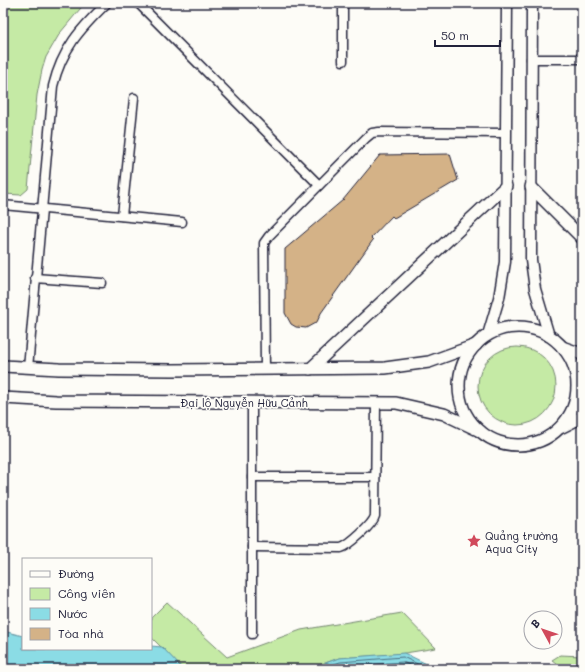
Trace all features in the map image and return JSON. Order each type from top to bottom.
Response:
[{"type":"main road","points":[[310,369],[506,186]]},
{"type":"main road","points":[[531,187],[582,238]]},
{"type":"main road","points":[[582,354],[562,346],[549,336],[535,330],[519,327],[503,329],[488,335],[476,345],[464,363],[459,389],[462,405],[466,415],[480,431],[498,441],[519,445],[540,440],[582,417]]},
{"type":"main road","points":[[3,366],[28,368],[265,370],[385,368],[413,365],[443,358],[476,345]]},
{"type":"main road","points":[[558,429],[570,411],[576,391],[576,380],[573,365],[562,346]]},
{"type":"main road","name":"Đại lộ Nguyễn Hữu Cảnh","points":[[3,398],[56,401],[396,403],[430,410],[459,420],[480,431]]},
{"type":"street","points":[[28,368],[52,94],[58,69],[65,52],[77,33],[106,3]]},
{"type":"street","points":[[138,3],[319,185]]},
{"type":"street","points":[[343,3],[343,61]]},
{"type":"street","points":[[488,335],[500,298],[505,262],[507,3]]},
{"type":"street","points":[[532,3],[532,273],[539,307],[549,336]]},
{"type":"street","points":[[532,58],[582,59]]},
{"type":"street","points":[[122,216],[134,98]]},
{"type":"street","points":[[265,370],[264,243],[269,236],[366,138],[376,132],[506,133]]},
{"type":"street","points":[[3,206],[182,222]]},
{"type":"street","points":[[35,278],[102,284]]},
{"type":"street","points":[[252,402],[252,634]]},
{"type":"street","points":[[252,547],[344,547],[374,519],[376,402]]},
{"type":"street","points":[[252,478],[375,477]]},
{"type":"green space","points":[[3,3],[85,3],[60,33],[46,57],[37,95],[28,189],[21,195],[3,194]]},
{"type":"green space","points":[[517,347],[532,350],[545,358],[553,371],[556,386],[553,401],[545,414],[532,422],[517,425],[502,422],[489,414],[481,401],[478,386],[481,371],[489,358],[502,350]]},
{"type":"green space","points":[[167,602],[227,657],[301,630],[402,613],[436,648],[399,654],[339,658],[309,669],[183,669],[152,638],[152,617]]},
{"type":"green space","points":[[560,655],[582,656],[582,669],[564,669],[552,660]]},
{"type":"water","points":[[3,631],[22,636],[22,650],[152,650],[152,646],[162,647],[183,669],[3,669]]},
{"type":"water","points":[[404,653],[437,669],[309,669],[339,658]]},
{"type":"building","points":[[450,154],[458,180],[394,218],[392,216],[371,238],[373,240],[321,313],[317,322],[306,328],[296,327],[291,324],[285,313],[285,249],[343,200],[380,155]]},
{"type":"place","name":"Quảng trường Aqua City","points":[[474,541]]}]
